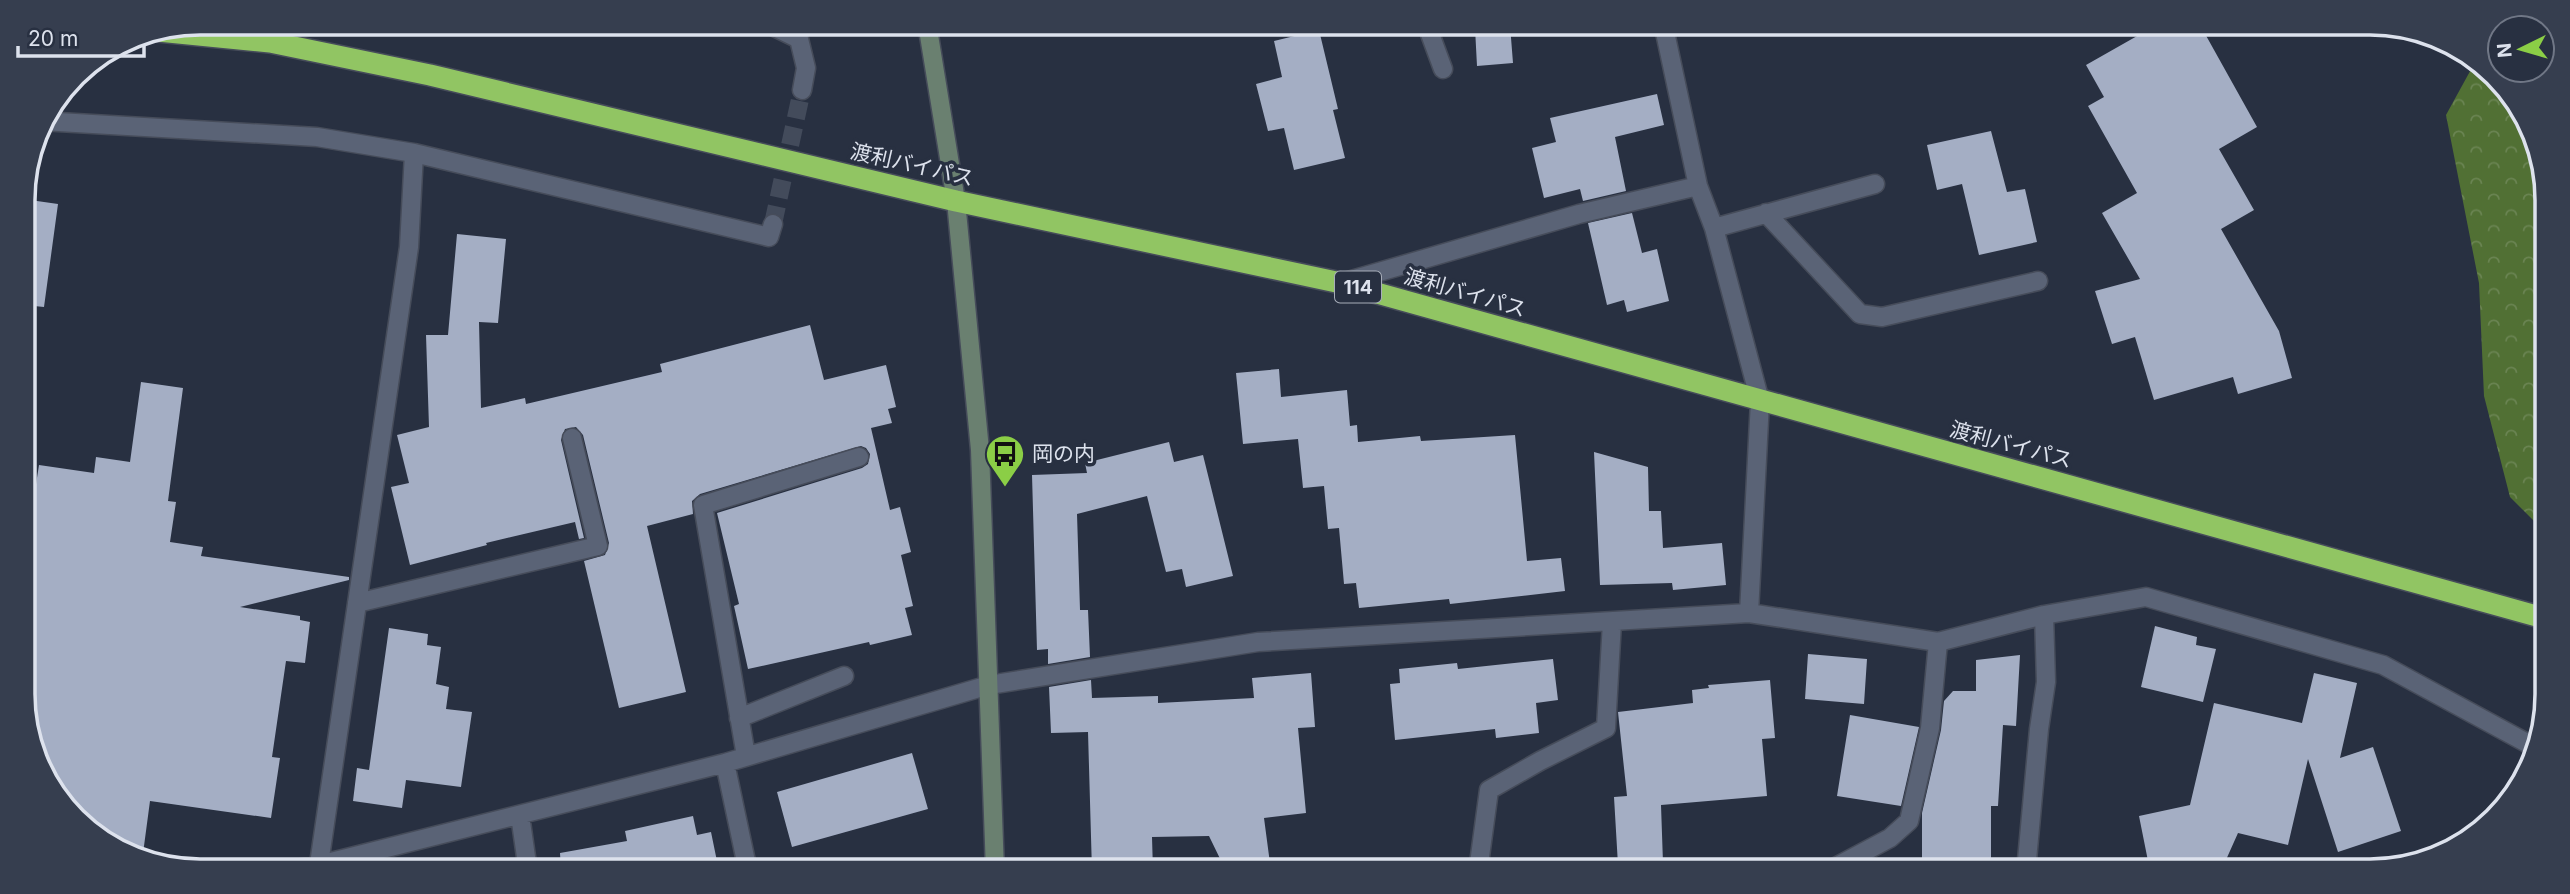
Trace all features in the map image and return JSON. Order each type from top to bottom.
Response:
[{"type":"highway","name":"渡利バイパス","points":[[199,35],[270,42],[430,75],[956,201],[1341,283],[2535,616]]},
{"type":"street","points":[[791,35],[799,39],[806,68],[802,90]]},
{"type":"street","points":[[929,35],[956,201],[980,450],[995,859]]},
{"type":"street","points":[[1430,35],[1443,69]]},
{"type":"street","points":[[1666,35],[1698,186],[1714,228],[1760,401],[1749,613]]},
{"type":"street","points":[[55,122],[317,137],[414,153],[769,237],[773,224]]},
{"type":"street","points":[[320,859],[410,247],[414,153]]},
{"type":"street","points":[[1714,228],[1875,184]]},
{"type":"street","points":[[1341,283],[1579,214],[1698,186]]},
{"type":"street","points":[[1766,214],[1860,314],[1882,317],[2038,281]]},
{"type":"street","points":[[358,603],[598,546],[572,438]]},
{"type":"street","points":[[746,756],[703,505],[859,457]]},
{"type":"street","points":[[353,859],[725,762],[989,685],[1258,642],[1749,613],[1938,642],[2044,615],[2146,597],[2383,665],[2527,743]]},
{"type":"street","points":[[2027,859],[2046,682],[2044,615]]},
{"type":"street","points":[[1480,859],[1489,790],[1539,761],[1606,728],[1612,622]]},
{"type":"street","points":[[1851,859],[1890,838],[1909,821],[1930,728],[1938,642]]},
{"type":"street","points":[[739,718],[844,676]]},
{"type":"street","points":[[725,762],[745,859]]},
{"type":"street","points":[[520,815],[526,859]]},
{"type":"green space","points":[[2471,70],[2494,91],[2513,117],[2529,157],[2534,178],[2535,522],[2510,497],[2484,396],[2479,283],[2446,115]]},
{"type":"building","points":[[1299,35],[1320,35],[1338,109],[1333,110],[1345,158],[1294,170],[1284,128],[1268,131],[1256,84],[1282,77],[1274,41]]},
{"type":"building","points":[[1475,35],[1511,35],[1513,63],[1477,66]]},
{"type":"building","points":[[2139,35],[2206,35],[2257,127],[2219,149],[2254,210],[2221,229],[2279,331],[2292,378],[2238,394],[2233,377],[2154,400],[2135,337],[2112,344],[2095,291],[2140,279],[2102,213],[2137,193],[2088,106],[2104,97],[2086,65]]},
{"type":"building","points":[[1657,94],[1664,125],[1615,137],[1626,191],[1583,201],[1580,189],[1544,198],[1532,148],[1556,142],[1550,118]]},
{"type":"building","points":[[1991,131],[2007,192],[2025,189],[2037,242],[1979,255],[1962,184],[1937,190],[1927,145]]},
{"type":"building","points":[[35,201],[58,204],[44,307],[35,306]]},
{"type":"building","points":[[1632,213],[1642,253],[1657,249],[1669,301],[1627,312],[1624,300],[1607,305],[1588,223]]},
{"type":"building","points":[[457,234],[506,239],[498,323],[479,322],[481,408],[525,398],[526,404],[662,372],[660,364],[810,325],[824,380],[886,365],[896,407],[888,409],[892,423],[871,428],[890,510],[900,507],[911,552],[901,555],[913,606],[905,608],[912,635],[748,669],[734,606],[739,604],[717,513],[862,468],[868,464],[870,454],[861,446],[700,494],[692,501],[693,514],[647,526],[686,692],[619,708],[584,561],[605,555],[609,543],[583,435],[576,427],[565,429],[561,440],[584,538],[579,539],[575,522],[486,543],[487,545],[410,565],[391,487],[409,483],[397,435],[429,427],[426,335],[448,335]]},
{"type":"building","points":[[1279,369],[1281,397],[1347,390],[1350,426],[1357,425],[1358,442],[1420,436],[1421,441],[1515,435],[1527,561],[1561,558],[1565,591],[1450,604],[1449,599],[1359,608],[1356,583],[1344,584],[1339,528],[1328,529],[1324,486],[1303,488],[1298,439],[1243,444],[1236,373]]},
{"type":"building","points":[[141,382],[183,388],[168,501],[176,502],[170,542],[203,547],[201,556],[349,577],[349,580],[240,607],[300,616],[300,620],[310,622],[305,663],[286,661],[272,757],[280,758],[271,818],[150,801],[144,849],[108,831],[91,818],[63,786],[44,747],[35,705],[35,491],[39,465],[94,473],[96,457],[130,462]]},
{"type":"building","points":[[1169,442],[1174,462],[1203,455],[1233,576],[1186,587],[1182,569],[1166,572],[1147,496],[1077,514],[1080,610],[1088,610],[1090,657],[1048,664],[1048,649],[1037,650],[1032,475],[1087,473],[1085,463]]},
{"type":"building","points":[[1594,452],[1648,467],[1649,511],[1661,511],[1663,548],[1722,543],[1726,585],[1673,590],[1672,583],[1600,585]]},
{"type":"building","points":[[2155,626],[2197,637],[2196,645],[2216,649],[2203,702],[2141,687]]},
{"type":"building","points":[[389,628],[428,634],[427,645],[441,647],[436,684],[449,687],[446,709],[472,712],[461,787],[406,780],[402,808],[353,801],[357,768],[369,770]]},
{"type":"building","points":[[1808,654],[1867,659],[1864,704],[1805,699]]},
{"type":"building","points":[[2020,655],[2016,726],[2003,725],[1998,806],[1991,806],[1991,859],[1922,859],[1922,813],[1941,730],[1944,701],[1953,691],[1976,691],[1976,660]]},
{"type":"building","points":[[1553,659],[1558,700],[1536,703],[1539,733],[1496,738],[1495,729],[1395,740],[1390,684],[1400,683],[1399,669],[1457,663],[1458,669]]},
{"type":"building","points":[[1311,673],[1315,727],[1298,728],[1306,813],[1264,818],[1269,859],[1220,859],[1209,836],[1152,837],[1153,859],[1092,859],[1088,732],[1051,733],[1049,687],[1091,680],[1092,698],[1158,696],[1158,703],[1254,698],[1252,678]]},
{"type":"building","points":[[2314,673],[2357,683],[2340,758],[2373,747],[2401,831],[2338,852],[2308,759],[2288,845],[2238,833],[2226,859],[2148,859],[2139,816],[2190,805],[2214,703],[2302,723]]},
{"type":"building","points":[[1770,680],[1775,738],[1762,739],[1767,796],[1661,805],[1663,859],[1618,859],[1614,797],[1627,796],[1618,712],[1693,703],[1692,690],[1709,688],[1708,685]]},
{"type":"building","points":[[1850,715],[1919,727],[1901,806],[1837,796]]},
{"type":"building","points":[[912,753],[928,809],[792,847],[777,792]]},
{"type":"building","points":[[693,816],[697,835],[711,832],[717,859],[560,859],[560,853],[627,841],[625,831]]},
{"type":"tunnel","points":[[773,224],[802,90]]},
{"type":"place","name":"岡の内","points":[[1005,488]]}]
